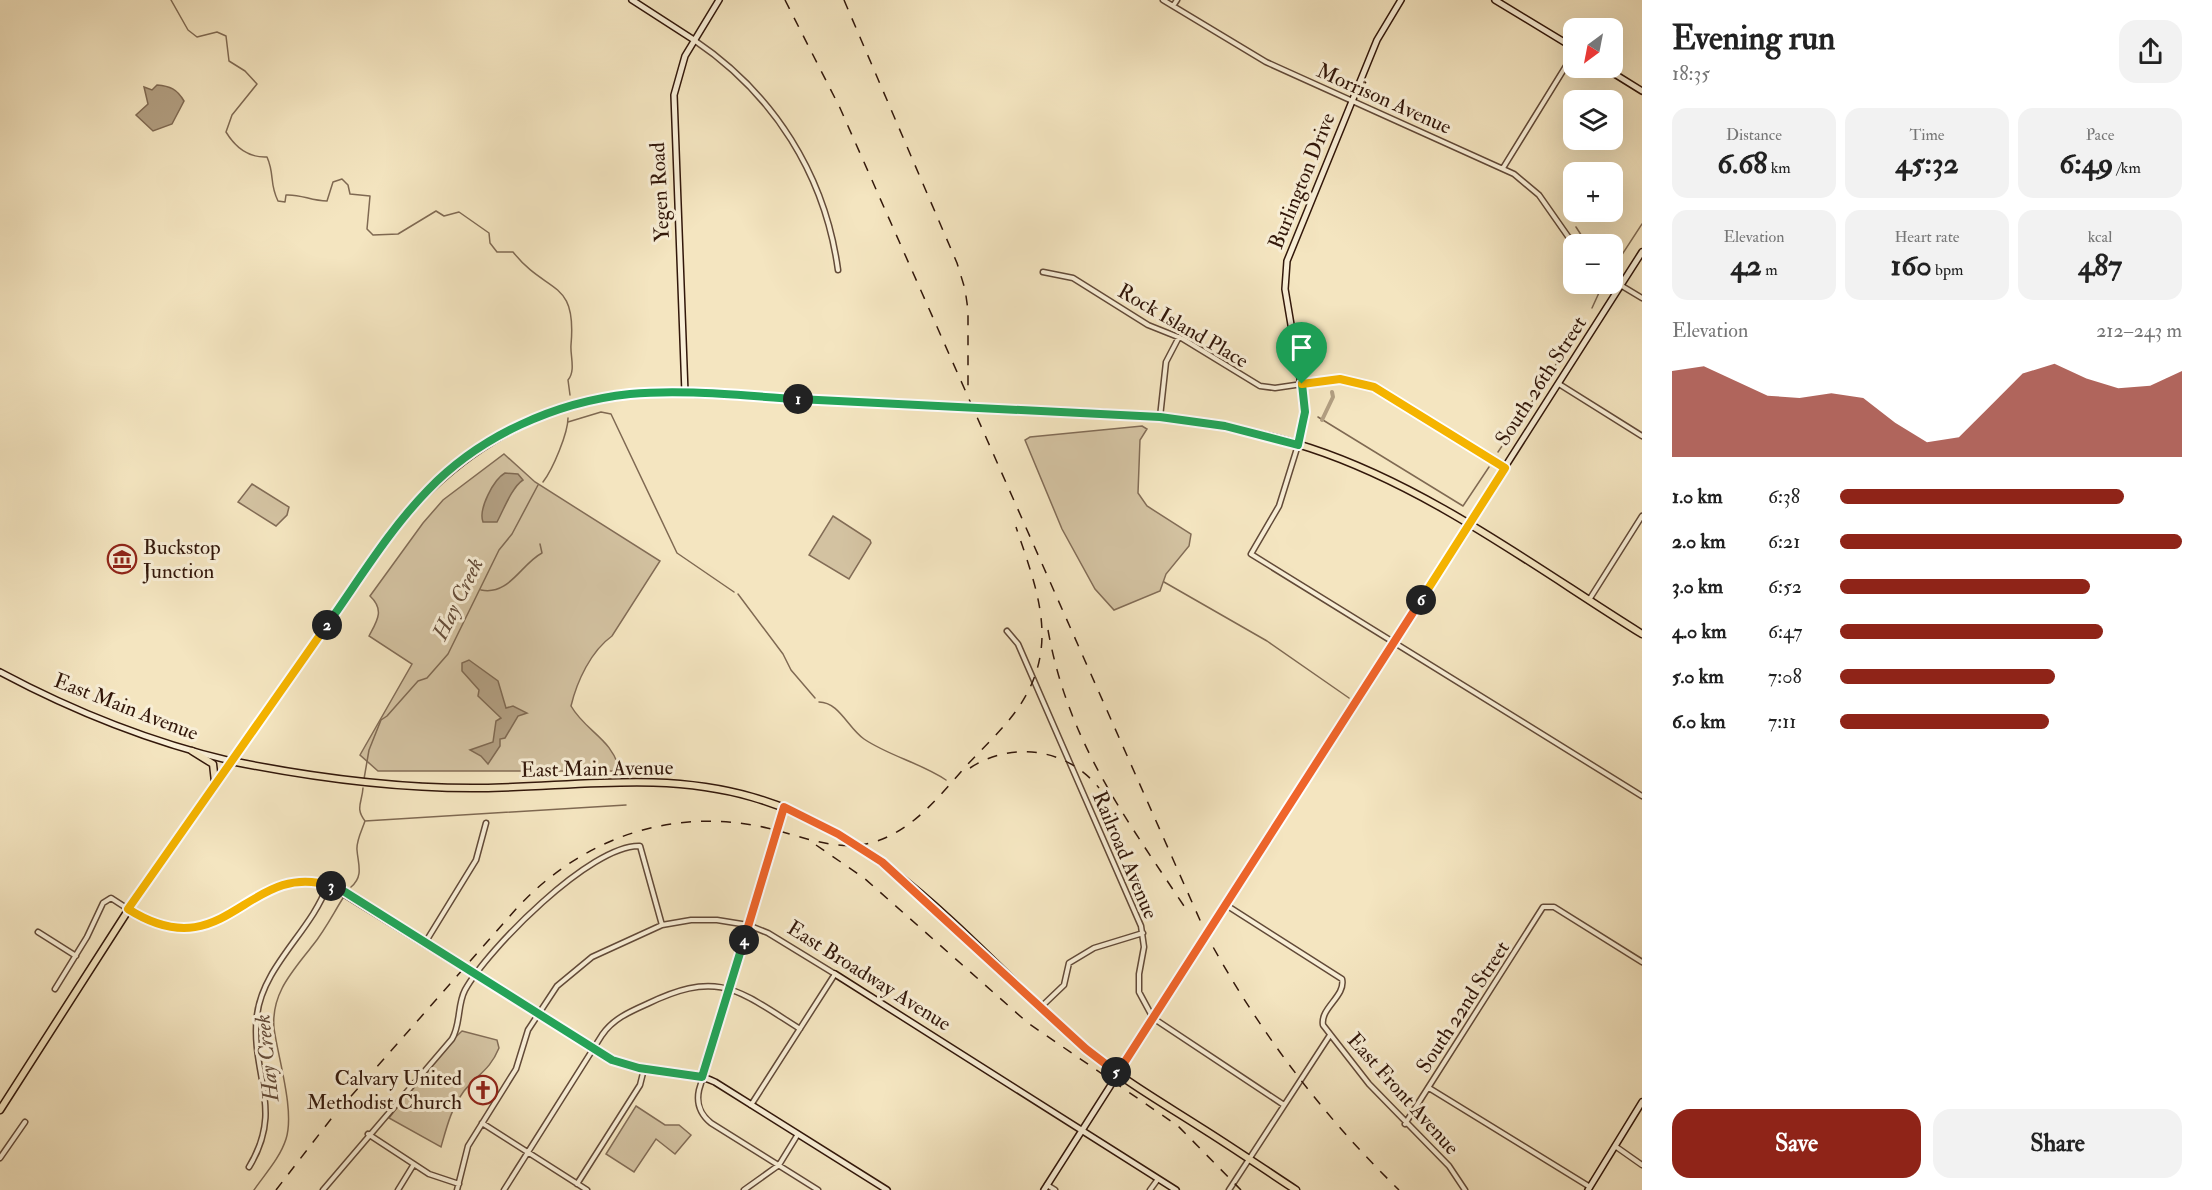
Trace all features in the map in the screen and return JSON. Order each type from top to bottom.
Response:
[{"type":"main road","points":[[0,1110],[128,909],[391,534],[417,501],[453,467],[512,429],[565,408],[622,395],[685,393],[1160,417],[1225,426],[1298,445],[1384,478],[1468,525],[1642,634]]},
{"type":"main road","points":[[192,751],[213,764],[216,771],[214,785]]},
{"type":"main road","name":"East Main Avenue","points":[[231,761],[336,781],[410,787],[486,788],[661,781],[728,791],[784,807],[838,834],[882,862],[1117,1074],[1296,1190]]},
{"type":"street","points":[[632,0],[694,40],[749,84],[787,131],[821,197],[838,270]]},
{"type":"street","name":"Yegen Road","points":[[685,393],[673,105],[679,73],[694,40],[719,0]]},
{"type":"street","name":"Morrison Avenue","points":[[1163,0],[1258,58],[1503,168],[1534,189],[1566,234]]},
{"type":"street","points":[[1173,6],[1177,0]]},
{"type":"street","name":"Burlington Drive","points":[[1394,642],[1251,554],[1276,512],[1298,445],[1305,412],[1285,289],[1286,265],[1377,40],[1401,0]]},
{"type":"street","points":[[1495,0],[1563,41]]},
{"type":"street","points":[[1503,168],[1563,71]]},
{"type":"street","points":[[1621,78],[1642,91]]},
{"type":"street","name":"South 26th Street","points":[[1623,282],[1642,252]]},
{"type":"street","name":"Rock Island Place","points":[[1043,272],[1073,278],[1148,325],[1179,337],[1257,385],[1273,388],[1340,379],[1374,387],[1505,468]]},
{"type":"street","points":[[1623,286],[1642,298]]},
{"type":"street","name":"South 26th Street","points":[[1045,1187],[1615,294]]},
{"type":"street","points":[[1160,417],[1166,362],[1179,337]]},
{"type":"street","points":[[1559,384],[1642,436]]},
{"type":"street","points":[[1588,600],[1642,516]]},
{"type":"street","name":"Railroad Avenue","points":[[1007,631],[1018,644],[1143,933],[1139,987],[1143,1002],[1153,1018]]},
{"type":"street","points":[[1394,642],[1642,796]]},
{"type":"street","name":"East Main Avenue","points":[[0,672],[82,711],[192,751],[231,761]]},
{"type":"street","points":[[784,807],[697,1098],[704,1117],[818,1190]]},
{"type":"street","points":[[425,943],[476,860],[486,823]]},
{"type":"street","points":[[323,1190],[368,1134],[452,1039],[456,1030],[462,997],[476,974],[561,885],[607,856],[640,846],[662,925]]},
{"type":"street","points":[[55,989],[76,956],[104,901],[111,898],[159,925],[192,929],[218,922],[279,885],[304,882],[327,885],[348,894],[617,1062],[644,1069],[702,1077],[887,1190]]},
{"type":"street","points":[[249,1167],[261,1145],[267,1118],[257,1038],[260,1003],[269,980],[327,885]]},
{"type":"street","name":"East Front Avenue","points":[[1226,906],[1343,981],[1342,988],[1322,1018],[1323,1025],[1405,1124],[1453,1172],[1465,1190]]},
{"type":"street","name":"South 22nd Street","points":[[1405,1124],[1546,906],[1554,907],[1642,962]]},
{"type":"street","name":"East Broadway Avenue","points":[[457,1190],[468,1146],[516,1069],[525,1037],[557,986],[580,965],[662,925],[709,919],[748,925],[778,938],[1176,1190]]},
{"type":"street","points":[[38,932],[76,956]]},
{"type":"street","points":[[1041,1007],[1064,984],[1069,963],[1085,952],[1143,933]]},
{"type":"street","points":[[751,1105],[835,974]]},
{"type":"street","points":[[504,1190],[593,1048],[617,1019],[673,991],[703,985],[729,988],[800,1029]]},
{"type":"street","points":[[1153,1018],[1284,1105]]},
{"type":"street","points":[[1229,1190],[1330,1035]]},
{"type":"street","points":[[578,1184],[640,1085],[644,1069]]},
{"type":"street","points":[[1429,1088],[1589,1188],[1642,1102]]},
{"type":"street","points":[[0,1158],[26,1122]]},
{"type":"street","points":[[482,1123],[587,1190]]},
{"type":"street","points":[[368,1134],[433,1176],[459,1184]]},
{"type":"street","points":[[744,1190],[779,1165],[798,1134]]},
{"type":"street","points":[[1615,1146],[1642,1165]]},
{"type":"street","points":[[398,1190],[414,1164]]},
{"type":"street","points":[[1150,1190],[1158,1179]]},
{"type":"street","points":[[1045,1187],[1055,1190]]},
{"type":"shaded area","points":[[157,85],[173,89],[184,101],[172,124],[153,131],[136,115],[148,104],[144,87],[152,90]]},
{"type":"shaded area","points":[[1142,426],[1147,429],[1140,440],[1138,493],[1147,506],[1191,534],[1189,546],[1166,574],[1160,591],[1114,610],[1095,589],[1062,529],[1025,440],[1030,437]]},
{"type":"shaded area","points":[[504,454],[535,482],[660,561],[612,636],[591,658],[581,677],[571,706],[605,743],[620,771],[378,771],[360,755],[412,664],[369,636],[378,616],[375,601],[370,596],[423,523],[443,500]]},
{"type":"shaded area","points":[[505,473],[518,474],[523,480],[512,493],[497,522],[483,522],[483,510],[488,495],[496,481]]},
{"type":"shaded area","points":[[252,484],[289,507],[287,515],[276,526],[238,502]]},
{"type":"shaded area","points":[[833,516],[870,540],[871,543],[849,579],[809,555]]},
{"type":"shaded area","points":[[469,660],[498,681],[506,708],[513,706],[527,713],[518,716],[505,738],[500,739],[500,746],[488,764],[481,756],[470,750],[493,742],[496,721],[501,718],[478,696],[479,690],[462,671],[462,663]]},
{"type":"shaded area","points":[[462,1031],[497,1040],[499,1048],[488,1067],[469,1085],[456,1104],[441,1147],[389,1118],[442,1050]]},
{"type":"shaded area","points":[[636,1106],[665,1125],[679,1125],[691,1135],[675,1154],[656,1139],[634,1172],[606,1154]]},
{"type":"waterway","name":"Hay Creek","points":[[171,0],[188,30],[197,37],[217,32],[226,36],[229,61],[245,71],[257,84],[232,115],[226,132],[243,150],[254,156],[267,157],[278,201],[285,202],[286,195],[327,201],[333,182],[342,179],[348,185],[350,194],[370,196],[367,229],[373,235],[398,234],[436,211],[444,216],[459,212],[489,233],[490,243],[497,252],[513,252],[526,266],[564,297],[572,324],[572,368],[568,380],[570,395]]},
{"type":"waterway","points":[[1623,253],[1642,224]]},
{"type":"waterway","points":[[1576,227],[1581,234]]},
{"type":"waterway","points":[[1592,308],[1598,294]]},
{"type":"waterway","points":[[1553,369],[1582,323]]},
{"type":"waterway","points":[[1498,452],[1542,387]]},
{"type":"waterway","points":[[1322,420],[1333,397],[1332,392]]},
{"type":"waterway","points":[[568,422],[601,412],[611,414],[677,553],[734,592]]},
{"type":"waterway","points":[[1318,417],[1463,506],[1489,467]]},
{"type":"waterway","name":"Hay Creek","points":[[543,482],[559,451],[566,433],[568,418]]},
{"type":"waterway","name":"Hay Creek","points":[[364,779],[369,750],[381,720],[418,681],[427,678],[448,654],[499,550],[512,534],[538,485]]},
{"type":"waterway","points":[[481,590],[491,591],[507,584],[542,553],[540,544]]},
{"type":"waterway","points":[[1164,582],[1267,641],[1349,698]]},
{"type":"waterway","points":[[738,594],[783,654],[791,670],[815,698]]},
{"type":"waterway","points":[[819,702],[832,706],[864,739],[946,780]]},
{"type":"waterway","name":"Hay Creek","points":[[351,887],[359,874],[357,847],[365,821],[360,812],[363,788]]},
{"type":"waterway","points":[[365,821],[626,805]]},
{"type":"waterway","name":"Hay Creek","points":[[254,1190],[280,1153],[288,1127],[285,1084],[274,1028],[276,1004],[291,973],[321,934],[343,898]]},
{"type":"railway","points":[[785,0],[840,108],[1207,936],[1248,1005],[1293,1070],[1344,1132],[1399,1190]]},
{"type":"railway","points":[[844,0],[957,263],[965,289],[968,310],[968,389]]},
{"type":"railway","points":[[276,1190],[331,1119],[517,908],[570,863],[600,846],[664,825],[697,821],[732,822],[847,846],[874,842],[902,829],[914,820],[1013,715],[1028,691],[1037,668],[1042,645],[1042,623],[1032,576],[1016,527]]},
{"type":"railway","points":[[1048,630],[1069,708],[1084,743],[1121,810],[1186,909]]},
{"type":"railway","points":[[970,768],[987,759],[1004,754],[1039,753],[1072,764],[1099,788]]},
{"type":"railway","points":[[816,845],[864,878],[1028,1023],[1178,1126],[1241,1190]]},
{"type":"place","name":"Buckstop Junction","points":[[122,559]]},
{"type":"place","name":"Calvary United Methodist Church","points":[[483,1090]]},
{"type":"route","points":[[1348,379],[1374,387],[1505,468],[1117,1074],[1086,1049],[882,862],[822,824],[784,807],[702,1077],[681,1072],[639,1068],[612,1060],[345,892],[327,885],[316,882],[292,882],[279,885],[218,922],[192,929],[159,925],[128,909],[411,508],[439,479],[463,459],[518,426],[565,408],[603,398],[638,394],[685,393],[1160,417],[1225,426],[1298,445],[1305,412],[1302,384],[1348,379]]}]
